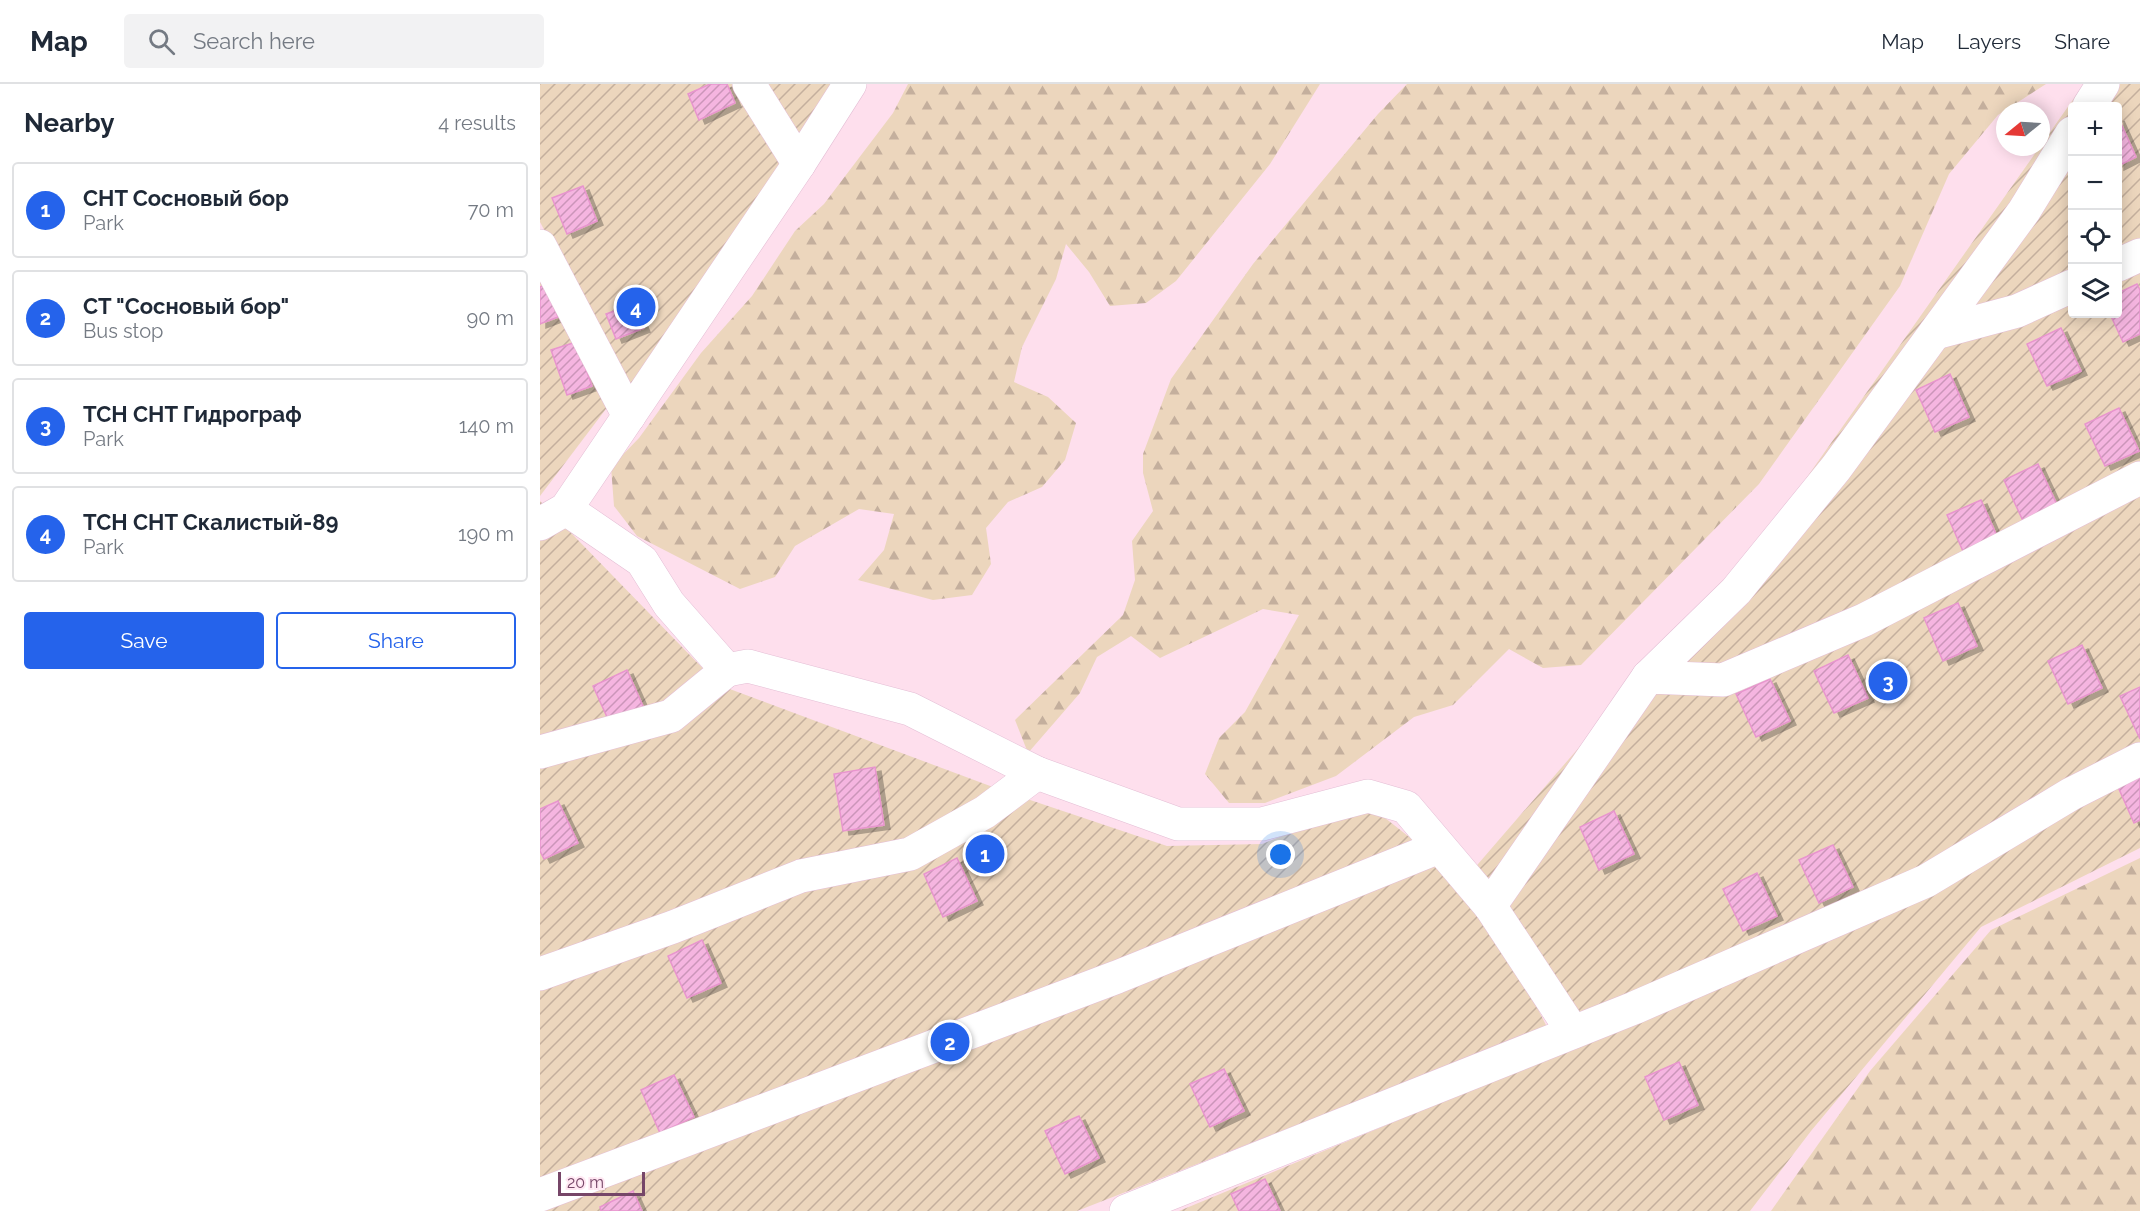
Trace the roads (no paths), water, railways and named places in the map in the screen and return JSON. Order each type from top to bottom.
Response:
[{"type":"lane","points":[[750,84],[798,164]]},
{"type":"lane","points":[[727,670],[669,604],[642,561],[553,516],[629,416],[850,84]]},
{"type":"lane","points":[[2092,102],[2103,84]]},
{"type":"lane","points":[[1490,906],[1648,677],[1736,591],[1836,468],[2024,211],[2068,141]]},
{"type":"lane","points":[[540,246],[629,416]]},
{"type":"lane","points":[[2122,264],[2140,255]]},
{"type":"lane","points":[[1935,333],[2017,311],[2068,288]]},
{"type":"lane","points":[[1648,677],[1723,680],[1864,620],[2140,478]]},
{"type":"lane","points":[[540,752],[671,716],[727,670],[748,666],[910,709],[1037,773],[1178,824],[1262,824],[1368,796],[1406,807],[1490,906],[1573,1032]]},
{"type":"lane","points":[[1144,1208],[1573,1032],[1926,881],[2071,794],[2140,759]]},
{"type":"lane","points":[[540,974],[673,927],[801,876],[910,854],[985,812],[1037,773]]},
{"type":"lane","points":[[540,1195],[1117,976],[1439,847]]},
{"type":"place","name":"ТСН СНТ Скалистый-89","points":[[636,307]]},
{"type":"place","name":"ТСН СНТ Гидрограф","points":[[1888,681]]},
{"type":"place","name":"СНТ Сосновый бор","points":[[985,854]]},
{"type":"place","name":"СТ \"Сосновый бор\"","points":[[950,1042]]}]
